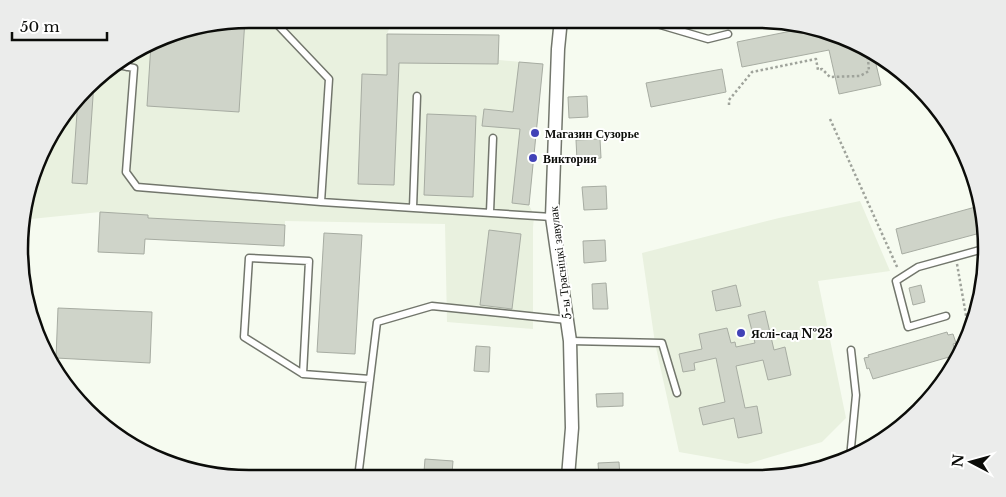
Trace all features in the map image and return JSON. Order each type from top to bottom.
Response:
[{"type":"street","name":"5-ы Трасніцкі завулак","points":[[560,28],[552,217],[570,341],[572,428],[569,470]]},
{"type":"lane","points":[[280,28],[328,80],[321,202]]},
{"type":"lane","points":[[672,28],[708,38],[728,34]]},
{"type":"lane","points":[[124,66],[134,68],[126,172],[138,187],[321,202],[552,217]]},
{"type":"lane","points":[[413,208],[417,96]]},
{"type":"lane","points":[[490,212],[493,138]]},
{"type":"lane","points":[[946,316],[908,327],[896,281],[918,267],[978,250]]},
{"type":"lane","points":[[303,374],[310,261],[249,258],[244,337],[303,374],[370,379]]},
{"type":"lane","points":[[359,470],[377,322],[432,306],[567,320]]},
{"type":"lane","points":[[570,341],[662,343],[677,393]]},
{"type":"lane","points":[[851,350],[856,395],[853,448]]},
{"type":"path","points":[[729,105],[729,100],[752,72],[816,59],[818,70],[822,69],[830,77],[860,76],[869,71],[867,56]]},
{"type":"path","points":[[830,119],[902,277]]},
{"type":"path","points":[[956,256],[967,320]]},
{"type":"shaded area","points":[[234,28],[389,28],[387,34],[499,35],[499,60],[543,64],[529,205],[534,215],[533,329],[447,322],[445,224],[285,221],[284,246],[145,239],[144,254],[98,252],[100,212],[31,219],[35,191],[44,164],[57,138],[73,114],[92,92],[114,73],[138,57],[177,39],[220,29]]},
{"type":"shaded area","name":"Яслі-сад №23","points":[[860,201],[890,271],[818,281],[846,418],[822,442],[747,464],[679,452],[655,343],[642,253],[779,218]]},
{"type":"building","points":[[244,28],[239,112],[147,106],[151,50],[191,35],[220,29]]},
{"type":"building","points":[[794,31],[829,39],[855,50],[875,62],[881,85],[839,94],[829,50],[742,67],[737,42]]},
{"type":"building","points":[[387,34],[499,35],[498,64],[399,63],[394,185],[358,184],[362,74],[387,75]]},
{"type":"building","points":[[519,62],[543,64],[529,205],[512,203],[520,129],[482,126],[484,109],[513,112]]},
{"type":"building","points":[[722,69],[726,92],[651,107],[646,83]]},
{"type":"building","points":[[93,91],[87,184],[72,183],[77,109]]},
{"type":"building","points":[[587,96],[588,117],[569,118],[568,97]]},
{"type":"building","points":[[427,114],[476,116],[473,197],[424,195]]},
{"type":"building","points":[[600,139],[601,158],[577,160],[576,140]]},
{"type":"building","points":[[606,186],[607,209],[584,210],[582,187]]},
{"type":"building","points":[[974,207],[978,234],[902,254],[896,229]]},
{"type":"building","points":[[100,212],[148,215],[148,218],[285,225],[284,246],[145,239],[144,254],[98,252]]},
{"type":"building","points":[[489,230],[521,234],[512,309],[480,305]]},
{"type":"building","points":[[324,233],[362,235],[355,354],[317,352]]},
{"type":"building","points":[[605,240],[606,261],[584,263],[583,241]]},
{"type":"building","points":[[606,283],[608,309],[593,309],[592,284]]},
{"type":"building","points":[[736,285],[741,306],[716,311],[712,291]]},
{"type":"building","points":[[921,285],[925,302],[913,305],[909,288]]},
{"type":"building","points":[[58,308],[152,312],[150,363],[56,357]]},
{"type":"building","points":[[765,311],[774,350],[785,347],[791,375],[768,380],[763,360],[736,366],[745,408],[757,406],[762,433],[738,438],[734,418],[703,425],[699,408],[725,402],[716,358],[694,363],[695,370],[683,372],[679,354],[702,349],[699,334],[727,328],[731,343],[735,342],[736,347],[755,343],[748,315]]},
{"type":"building","points":[[947,332],[948,335],[953,334],[956,343],[953,344],[954,349],[950,357],[873,379],[869,368],[867,369],[864,358],[869,357],[868,355]]},
{"type":"building","points":[[476,346],[490,347],[489,372],[474,371]]},
{"type":"building","points":[[623,393],[623,406],[597,407],[596,394]]},
{"type":"building","points":[[425,459],[453,461],[452,470],[424,470]]},
{"type":"building","points":[[619,462],[620,470],[598,470],[598,463]]},
{"type":"place","name":"Магазин Сузорье","points":[[535,133]]},
{"type":"place","name":"Виктория","points":[[533,158]]},
{"type":"place","name":"Яслі-сад №23","points":[[741,333]]}]
